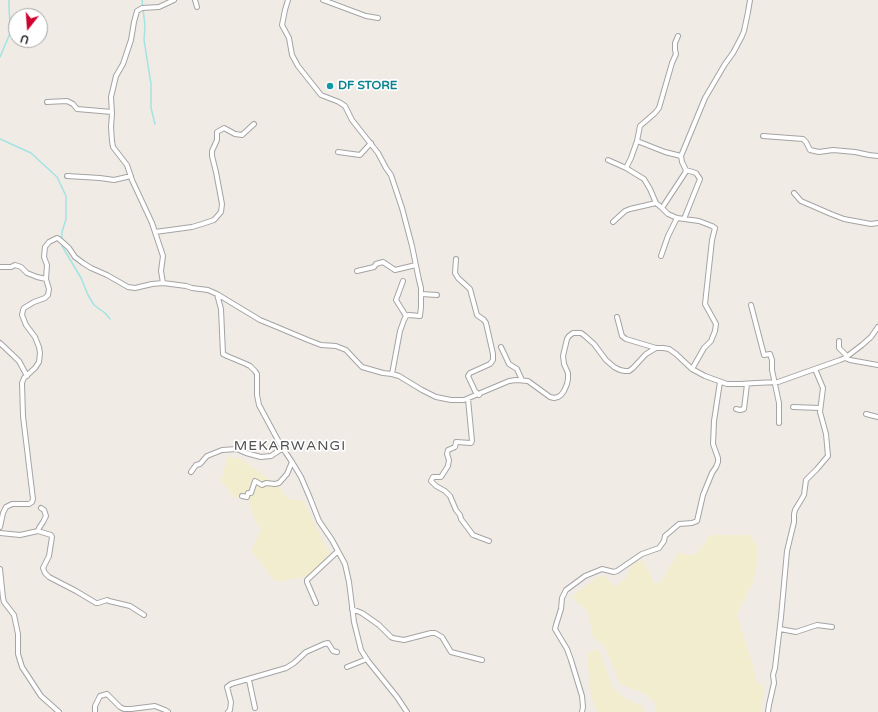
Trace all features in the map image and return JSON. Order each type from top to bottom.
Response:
[{"type":"street","points":[[163,283],[161,271],[163,256],[152,223],[131,176],[128,165],[113,147],[111,97],[116,76],[123,64],[131,40],[137,11],[142,8],[159,7],[174,0]]},
{"type":"street","points":[[195,0],[197,7]]},
{"type":"street","points":[[288,0],[284,10],[282,24],[289,38],[292,55],[298,66],[320,95],[339,102],[345,106],[352,120],[378,153],[390,176],[402,208],[421,288],[420,316],[406,316]]},
{"type":"street","points":[[323,0],[366,16],[378,18]]},
{"type":"street","points":[[662,208],[686,174],[681,156],[692,126],[705,98],[742,36],[750,0]]},
{"type":"street","points":[[626,168],[637,141],[640,126],[659,108],[671,65],[676,54],[675,43],[678,36]]},
{"type":"street","points":[[47,102],[68,101],[74,104],[75,108],[77,109],[112,112]]},
{"type":"street","points":[[155,232],[192,226],[214,220],[221,212],[222,204],[212,156],[212,151],[217,141],[217,132],[224,128],[235,134],[242,135],[254,124]]},
{"type":"street","points":[[763,136],[803,140],[806,142],[810,150],[819,152],[833,150],[878,156]]},
{"type":"street","points":[[637,141],[665,152],[681,156]]},
{"type":"street","points":[[338,152],[360,155],[371,143]]},
{"type":"street","points":[[608,160],[626,168],[644,179],[656,203],[668,214],[676,218],[699,221],[715,228],[712,240],[705,304],[716,324],[716,331],[692,369]]},
{"type":"street","points":[[684,218],[700,179],[696,174],[686,170]]},
{"type":"street","points":[[67,176],[114,180],[131,176]]},
{"type":"street","points":[[794,193],[800,201],[844,219],[871,224],[878,223]]},
{"type":"street","points":[[613,222],[630,209],[656,203]]},
{"type":"street","points":[[661,256],[676,218]]},
{"type":"street","points":[[0,527],[6,507],[12,504],[30,504],[32,499],[22,407],[22,383],[24,378],[37,365],[40,359],[40,353],[35,337],[23,320],[22,310],[48,295],[49,289],[46,279],[47,265],[44,257],[45,247],[53,239],[59,239],[83,263],[128,287],[135,288],[163,283],[208,290],[260,320],[321,345],[336,346],[346,350],[362,366],[383,373],[399,376],[422,390],[443,399],[458,401],[468,399],[509,381],[522,380],[554,398],[561,395],[568,379],[568,373],[563,360],[564,349],[569,336],[573,333],[581,333],[594,344],[606,360],[614,367],[625,371],[629,371],[646,354],[656,348]]},
{"type":"street","points":[[456,259],[455,273],[458,278],[470,289],[477,315],[486,322],[493,354],[493,360],[490,364],[470,373],[468,376],[478,394]]},
{"type":"street","points":[[357,271],[374,267],[376,264],[383,262],[395,270],[416,265]]},
{"type":"street","points":[[0,267],[11,267],[15,265],[21,267],[27,273],[46,279]]},
{"type":"street","points":[[403,281],[396,300],[406,316]]},
{"type":"street","points":[[217,294],[221,309],[223,354],[250,366],[257,374],[257,395],[259,405],[305,486],[319,521],[345,564],[354,622],[361,650],[397,696],[407,712]]},
{"type":"street","points":[[421,294],[437,295]]},
{"type":"street","points":[[751,305],[764,355],[771,355],[772,370],[779,403],[779,423]]},
{"type":"street","points":[[392,374],[400,331],[406,316]]},
{"type":"street","points":[[616,317],[624,338],[656,348],[669,349],[692,369],[705,376],[727,384],[747,384],[756,382],[775,383],[815,369],[846,357],[862,346],[878,327]]},
{"type":"street","points":[[839,341],[839,348],[846,357],[854,361],[878,365]]},
{"type":"street","points":[[0,344],[19,361],[27,376]]},
{"type":"street","points":[[501,347],[509,364],[517,369],[522,380]]},
{"type":"street","points":[[768,712],[774,682],[773,675],[780,629],[787,550],[795,510],[803,499],[804,483],[828,456],[826,434],[820,408],[823,388],[815,369]]},
{"type":"street","points":[[582,712],[582,696],[571,660],[564,643],[555,629],[561,609],[562,596],[566,590],[585,576],[602,570],[615,572],[642,554],[658,548],[664,541],[665,536],[679,524],[697,521],[703,495],[718,462],[713,444],[714,421],[720,382]]},
{"type":"street","points":[[736,409],[744,409],[747,384]]},
{"type":"street","points":[[468,399],[472,442],[457,441],[455,447],[448,450],[448,466],[441,477],[433,477],[431,481],[450,496],[461,520],[473,535],[489,541]]},
{"type":"street","points":[[793,407],[820,408]]},
{"type":"street","points":[[866,414],[878,418]]},
{"type":"street","points":[[191,472],[196,465],[200,464],[207,456],[222,450],[237,448],[246,453],[261,457],[271,456],[283,448]]},
{"type":"street","points":[[242,496],[246,497],[248,493],[251,493],[255,481],[261,485],[266,483],[279,483],[286,475],[292,462]]},
{"type":"street","points":[[38,531],[46,516],[46,513],[41,508]]},
{"type":"street","points":[[0,533],[20,535],[38,531],[50,534],[52,536],[49,556],[43,568],[49,577],[96,603],[109,600],[130,606],[144,615]]},
{"type":"street","points":[[316,603],[307,580],[338,551]]},
{"type":"street","points":[[0,569],[2,598],[14,615],[18,634],[18,654],[22,667],[41,696],[59,712]]},
{"type":"street","points":[[352,609],[362,613],[382,628],[392,638],[404,640],[435,633],[442,637],[451,652],[482,660]]},
{"type":"street","points":[[780,629],[796,632],[817,625],[832,627]]},
{"type":"street","points":[[228,712],[230,710],[231,702],[227,688],[231,684],[286,668],[308,650],[327,643],[333,651],[337,652]]},
{"type":"street","points":[[347,667],[367,659]]},
{"type":"street","points":[[249,680],[255,708]]},
{"type":"street","points":[[95,712],[95,706],[100,696],[107,694],[124,709],[155,706],[168,712]]},
{"type":"shaded area","points":[[227,457],[240,458],[278,486],[288,499],[304,501],[331,558],[308,576],[276,582],[251,551],[261,529],[254,518],[246,494],[235,498],[221,481]]},
{"type":"shaded area","points":[[709,535],[750,535],[758,546],[757,565],[753,582],[737,614],[757,683],[764,685],[761,712],[656,712],[655,703],[646,694],[620,684],[605,647],[593,637],[588,611],[571,597],[599,576],[607,577],[614,587],[626,578],[632,564],[640,560],[645,563],[654,583],[660,583],[678,553],[695,555]]},
{"type":"shaded area","points":[[599,649],[612,687],[628,700],[642,706],[645,712],[597,712],[591,696],[587,653]]},
{"type":"waterway","points":[[0,57],[11,31],[9,0]]},
{"type":"waterway","points":[[142,0],[145,26],[144,40],[151,84],[151,108],[155,124]]},
{"type":"waterway","points":[[0,139],[31,153],[57,177],[66,196],[66,219],[62,232],[62,246],[81,278],[94,305],[105,313],[110,319]]},
{"type":"place","name":"DF STORE","points":[[330,86]]},
{"type":"district","name":"MEKARWANGI","points":[[290,446]]}]
